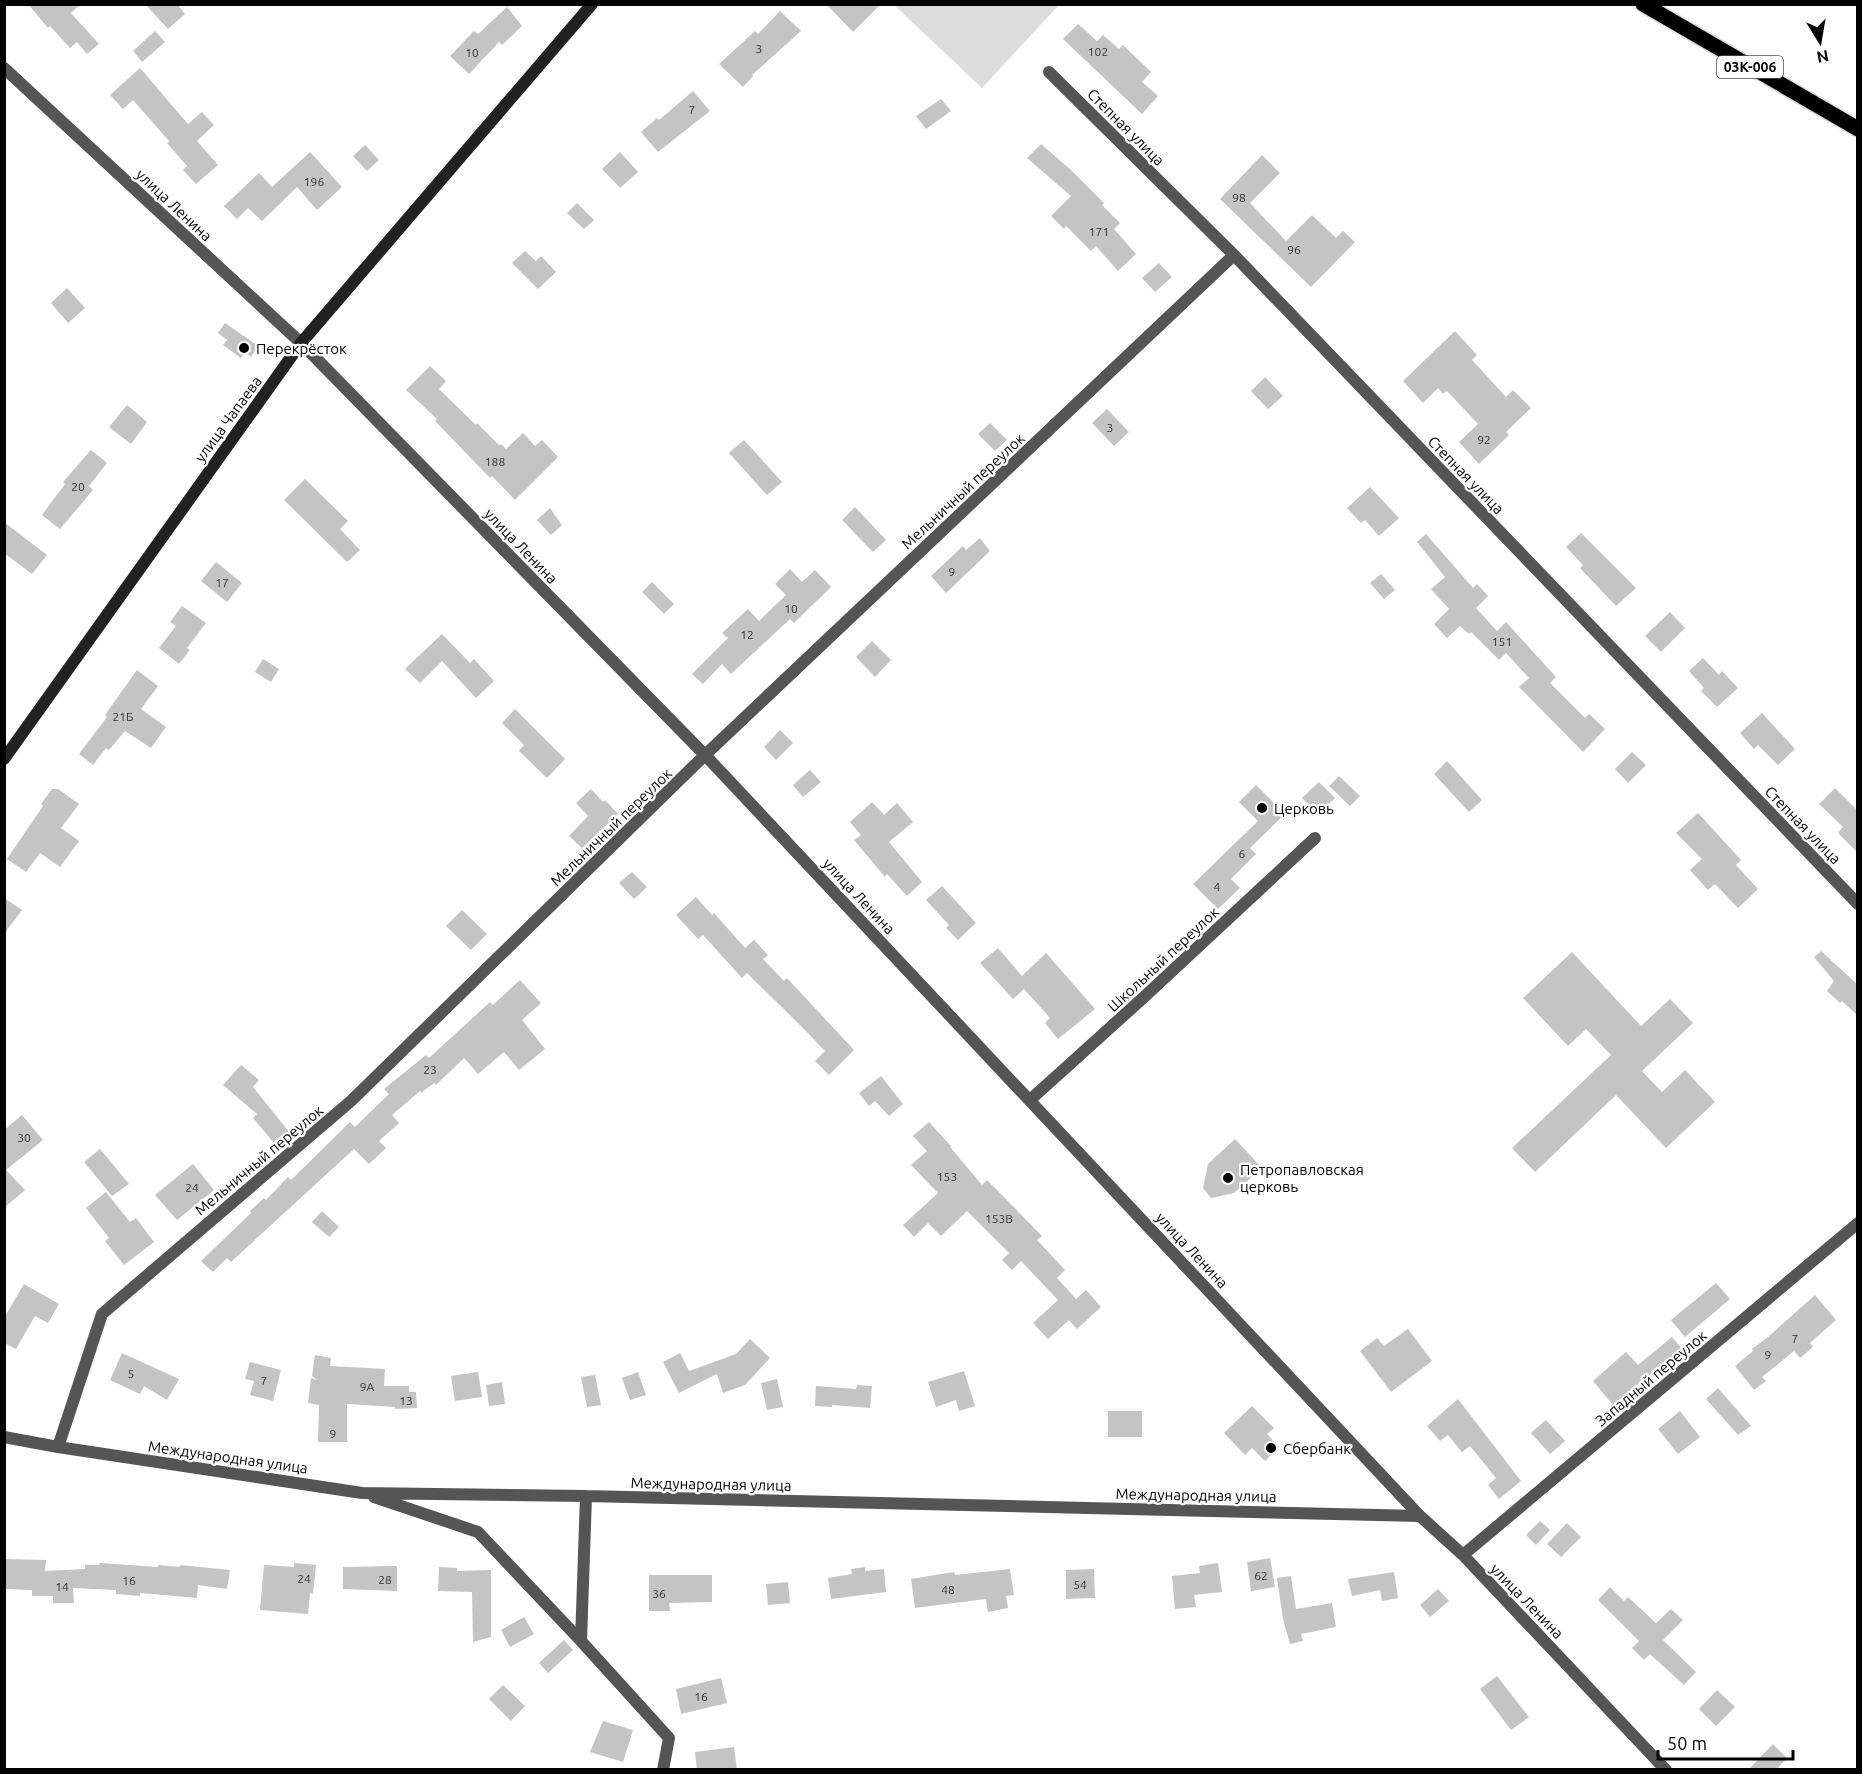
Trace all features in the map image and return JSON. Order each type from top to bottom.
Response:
[{"type":"main road","name":"улица Чапаева","points":[[4,759],[301,343],[592,4]]},
{"type":"main road","name":"03К-006","points":[[1643,4],[1857,129]]},
{"type":"street","name":"улица Ленина","points":[[4,68],[301,343],[705,755],[1420,1516],[1463,1555],[1662,1768]]},
{"type":"street","name":"Степная улица","points":[[1049,72],[1234,255],[1857,904]]},
{"type":"street","name":"Мельничный переулок","points":[[58,1447],[102,1314],[351,1101],[705,755],[1234,255]]},
{"type":"street","name":"Школьный переулок","points":[[1030,1100],[1315,838]]},
{"type":"street","name":"Западный переулок","points":[[1463,1555],[1857,1223]]},
{"type":"street","name":"Международная улица","points":[[4,1437],[362,1492],[1420,1516]]},
{"type":"street","points":[[362,1492],[478,1532],[669,1738],[663,1770]]},
{"type":"street","points":[[581,1641],[586,1496]]},
{"type":"shaded area","points":[[894,5],[1059,5],[982,88]]},
{"type":"building","points":[[28,4],[81,4],[71,13],[99,44],[87,54],[77,42],[70,48],[50,26],[48,28]]},
{"type":"building","points":[[145,4],[177,4],[185,14],[168,29]]},
{"type":"building","points":[[826,4],[881,4],[853,32]]},
{"type":"building","points":[[507,7],[522,26],[502,45],[499,42],[469,74],[450,56],[474,31],[478,34]]},
{"type":"building","points":[[780,11],[801,31],[752,75],[743,87],[719,64],[755,31],[758,34]]},
{"type":"building","points":[[1078,24],[1097,41],[1103,35],[1119,49],[1123,45],[1151,72],[1142,82],[1158,96],[1142,114],[1063,39]]},
{"type":"building","points":[[155,31],[165,42],[142,62],[133,51]]},
{"type":"building","points":[[140,68],[188,124],[202,112],[214,125],[197,141],[218,165],[196,184],[183,170],[187,166],[167,143],[169,141],[133,100],[123,109],[110,95]]},
{"type":"building","points":[[693,91],[710,111],[658,152],[641,132]]},
{"type":"building","points":[[941,99],[951,111],[926,129],[916,116]]},
{"type":"building","points":[[1041,144],[1104,203],[1102,205],[1120,223],[1114,229],[1136,254],[1118,271],[1096,246],[1091,251],[1066,226],[1064,229],[1051,216],[1071,196],[1027,158]]},
{"type":"building","points":[[365,145],[379,160],[367,171],[353,156]]},
{"type":"building","points":[[310,152],[342,187],[317,210],[297,187],[262,221],[248,208],[237,219],[224,206],[259,173],[272,187]]},
{"type":"building","points":[[620,152],[638,172],[620,188],[602,169]]},
{"type":"building","points":[[1262,155],[1280,173],[1250,203],[1286,241],[1312,215],[1336,238],[1343,231],[1355,242],[1311,287],[1220,199]]},
{"type":"building","points":[[577,203],[594,220],[584,229],[567,213]]},
{"type":"building","points":[[525,251],[536,261],[541,256],[556,272],[538,289],[512,263]]},
{"type":"building","points":[[1159,263],[1172,277],[1155,292],[1142,278]]},
{"type":"building","points":[[67,288],[85,308],[68,323],[51,303]]},
{"type":"building","points":[[225,323],[258,346],[251,357],[245,352],[241,358],[223,345],[227,340],[218,333]]},
{"type":"building","points":[[1455,331],[1477,355],[1472,360],[1506,397],[1513,390],[1531,408],[1506,432],[1509,435],[1479,464],[1459,442],[1478,424],[1447,391],[1443,394],[1438,388],[1423,403],[1403,381]]},
{"type":"building","points":[[430,366],[446,381],[439,389],[499,445],[501,444],[506,449],[523,433],[535,446],[542,440],[558,457],[515,500],[492,476],[490,478],[435,421],[437,419],[406,390]]},
{"type":"building","points":[[1265,377],[1283,396],[1268,409],[1251,391]]},
{"type":"building","points":[[127,405],[147,422],[131,444],[109,427]]},
{"type":"building","points":[[1107,409],[1129,432],[1114,446],[1092,423]]},
{"type":"building","points":[[990,423],[1007,440],[995,451],[978,434]]},
{"type":"building","points":[[744,440],[782,482],[767,495],[729,453]]},
{"type":"building","points":[[91,450],[107,463],[89,486],[93,490],[60,529],[42,515],[65,484],[63,482]]},
{"type":"building","points":[[305,479],[348,521],[340,529],[360,550],[347,562],[284,500]]},
{"type":"building","points":[[1370,487],[1399,518],[1379,536],[1365,520],[1361,523],[1347,508]]},
{"type":"building","points":[[855,507],[886,540],[873,552],[842,520]]},
{"type":"building","points":[[550,508],[562,525],[551,535],[537,520]]},
{"type":"building","points":[[4,522],[47,555],[32,574],[4,553]]},
{"type":"building","points":[[1581,533],[1636,588],[1616,606],[1580,568],[1583,565],[1566,547]]},
{"type":"building","points":[[1426,534],[1473,588],[1477,584],[1488,596],[1476,608],[1497,631],[1506,622],[1556,677],[1550,683],[1585,718],[1589,714],[1605,729],[1583,752],[1519,687],[1529,678],[1506,653],[1499,660],[1471,632],[1469,634],[1460,626],[1447,638],[1434,624],[1449,609],[1431,589],[1445,577],[1417,542]]},
{"type":"building","points":[[980,538],[990,551],[946,593],[931,576],[963,546],[966,550]]},
{"type":"building","points":[[216,562],[242,583],[227,602],[201,581]]},
{"type":"building","points":[[790,569],[802,582],[815,570],[831,587],[794,623],[790,619],[731,674],[722,664],[703,684],[692,674],[728,638],[722,633],[748,609],[759,621],[786,595],[775,584]]},
{"type":"building","points":[[1381,574],[1395,590],[1384,599],[1370,583]]},
{"type":"building","points":[[652,582],[674,604],[664,614],[642,592]]},
{"type":"building","points":[[182,606],[206,623],[187,648],[190,650],[179,664],[159,648],[176,626],[170,622]]},
{"type":"building","points":[[1670,612],[1685,628],[1661,652],[1645,636]]},
{"type":"building","points":[[442,634],[470,663],[474,659],[494,681],[476,698],[442,661],[420,683],[405,669]]},
{"type":"building","points":[[872,641],[891,660],[875,677],[856,657]]},
{"type":"building","points":[[1703,658],[1719,675],[1722,671],[1738,688],[1717,707],[1701,691],[1704,688],[1689,671]]},
{"type":"building","points":[[263,659],[279,669],[271,682],[255,672]]},
{"type":"building","points":[[137,670],[158,686],[141,709],[166,727],[151,748],[125,731],[109,750],[106,748],[93,765],[79,754],[107,717],[105,715]]},
{"type":"building","points":[[515,709],[565,759],[547,778],[519,751],[524,745],[502,723]]},
{"type":"building","points":[[1762,713],[1795,749],[1778,765],[1758,745],[1754,749],[1740,733]]},
{"type":"building","points":[[780,730],[793,743],[776,760],[764,747]]},
{"type":"building","points":[[1632,752],[1646,765],[1628,783],[1615,769]]},
{"type":"building","points":[[1447,761],[1482,800],[1469,812],[1434,774]]},
{"type":"building","points":[[810,770],[821,782],[803,797],[793,785]]},
{"type":"building","points":[[1339,776],[1360,796],[1350,806],[1329,786]]},
{"type":"building","points":[[1319,782],[1335,798],[1318,814],[1302,798]]},
{"type":"building","points":[[1256,785],[1285,814],[1250,848],[1256,854],[1231,879],[1240,888],[1218,909],[1193,884],[1258,821],[1239,802]]},
{"type":"building","points":[[1835,788],[1857,810],[1857,852],[1838,833],[1843,827],[1819,804]]},
{"type":"building","points":[[52,789],[58,789],[79,804],[61,828],[79,841],[60,867],[40,853],[26,872],[7,859]]},
{"type":"building","points":[[591,789],[618,814],[582,848],[569,836],[588,816],[576,803]]},
{"type":"building","points":[[872,802],[884,815],[897,803],[913,822],[889,842],[922,882],[907,896],[887,874],[885,877],[854,840],[861,835],[850,822]]},
{"type":"building","points":[[1698,813],[1741,860],[1736,865],[1758,889],[1738,908],[1715,884],[1708,890],[1690,870],[1702,859],[1676,833]]},
{"type":"building","points":[[632,872],[647,887],[634,899],[619,883]]},
{"type":"building","points":[[942,886],[976,923],[958,940],[946,928],[949,925],[926,900]]},
{"type":"building","points":[[696,897],[712,915],[714,913],[745,948],[754,940],[768,955],[763,959],[784,981],[787,978],[854,1050],[829,1075],[815,1061],[825,1051],[747,973],[742,978],[703,935],[698,939],[676,915]]},
{"type":"building","points":[[4,898],[22,910],[4,934]]},
{"type":"building","points":[[462,910],[487,934],[471,950],[446,926]]},
{"type":"building","points":[[998,948],[1022,976],[1046,953],[1095,1009],[1058,1039],[1045,1023],[1050,1018],[1024,989],[1013,999],[980,963]]},
{"type":"building","points":[[1821,951],[1857,984],[1857,1015],[1827,991],[1834,981],[1814,957]]},
{"type":"building","points":[[1572,952],[1641,1026],[1670,999],[1693,1023],[1642,1071],[1662,1092],[1685,1070],[1715,1102],[1666,1148],[1616,1095],[1535,1172],[1512,1148],[1611,1055],[1586,1029],[1568,1046],[1523,998]]},
{"type":"building","points":[[520,980],[541,1003],[522,1020],[545,1049],[519,1070],[504,1052],[478,1074],[464,1058],[436,1085],[434,1083],[421,1093],[420,1091],[392,1115],[399,1123],[379,1141],[386,1148],[369,1164],[354,1149],[231,1262],[227,1258],[213,1272],[201,1261],[251,1213],[250,1211],[264,1198],[266,1200],[288,1177],[291,1180],[350,1122],[355,1127],[389,1094],[384,1089],[426,1055],[429,1058],[490,1002],[493,1005]]},
{"type":"building","points":[[241,1065],[259,1080],[253,1087],[290,1133],[285,1138],[282,1136],[274,1143],[253,1118],[257,1114],[223,1085]]},
{"type":"building","points":[[881,1076],[903,1104],[889,1116],[875,1101],[869,1106],[859,1093]]},
{"type":"building","points":[[22,1115],[43,1140],[6,1170],[25,1190],[4,1208],[4,1130]]},
{"type":"building","points":[[929,1122],[982,1185],[987,1180],[1042,1236],[1037,1240],[1065,1270],[1057,1278],[1076,1299],[1086,1290],[1101,1307],[1077,1329],[1069,1320],[1048,1339],[1033,1323],[1058,1300],[1021,1261],[1012,1270],[1002,1260],[1009,1253],[967,1211],[941,1236],[928,1223],[914,1237],[903,1225],[938,1193],[911,1165],[927,1151],[913,1136]]},
{"type":"building","name":"Петропавловская церковь","points":[[1235,1139],[1262,1168],[1234,1193],[1211,1198],[1203,1188],[1208,1164]]},
{"type":"building","points":[[100,1149],[129,1184],[112,1196],[84,1162]]},
{"type":"building","points":[[193,1164],[214,1190],[177,1220],[155,1195]]},
{"type":"building","points":[[106,1192],[130,1222],[136,1218],[154,1242],[124,1265],[105,1241],[109,1238],[86,1208]]},
{"type":"building","points":[[322,1211],[339,1227],[329,1237],[312,1222]]},
{"type":"building","points":[[1716,1283],[1730,1299],[1685,1337],[1671,1320]]},
{"type":"building","points":[[24,1284],[59,1304],[48,1323],[35,1316],[16,1349],[4,1343],[4,1318]]},
{"type":"building","points":[[1815,1295],[1836,1320],[1810,1343],[1813,1347],[1800,1358],[1794,1351],[1762,1377],[1766,1381],[1754,1390],[1735,1366]]},
{"type":"building","points":[[1408,1329],[1432,1361],[1391,1392],[1360,1351],[1377,1338],[1384,1346]]},
{"type":"building","points":[[1672,1337],[1684,1351],[1669,1364],[1666,1361],[1613,1405],[1593,1381],[1626,1352],[1638,1365]]},
{"type":"building","points":[[750,1339],[770,1358],[745,1385],[723,1393],[717,1374],[679,1393],[663,1362],[680,1353],[689,1371],[736,1354]]},
{"type":"building","points":[[122,1353],[179,1379],[167,1400],[144,1386],[140,1394],[110,1380]]},
{"type":"building","points":[[315,1355],[331,1358],[330,1366],[385,1369],[384,1386],[409,1386],[409,1392],[416,1392],[417,1408],[395,1409],[395,1407],[347,1404],[347,1442],[318,1442],[319,1405],[308,1403],[311,1378],[317,1380],[312,1376]]},
{"type":"building","points":[[250,1362],[281,1370],[273,1401],[250,1395],[254,1381],[245,1379]]},
{"type":"building","points":[[964,1371],[975,1406],[959,1411],[956,1400],[936,1407],[928,1382]]},
{"type":"building","points":[[478,1372],[482,1397],[455,1401],[451,1376]]},
{"type":"building","points":[[638,1372],[646,1395],[630,1400],[622,1378]]},
{"type":"building","points":[[595,1375],[601,1405],[587,1407],[581,1377]]},
{"type":"building","points":[[777,1379],[783,1407],[767,1410],[761,1383]]},
{"type":"building","points":[[502,1382],[505,1404],[489,1406],[486,1385]]},
{"type":"building","points":[[857,1385],[872,1386],[870,1408],[815,1406],[816,1386],[856,1389]]},
{"type":"building","points":[[1718,1388],[1751,1426],[1738,1435],[1706,1399]]},
{"type":"building","points":[[1458,1399],[1521,1481],[1499,1499],[1488,1485],[1496,1478],[1470,1446],[1462,1452],[1448,1435],[1440,1441],[1427,1426]]},
{"type":"building","points":[[1252,1406],[1274,1428],[1267,1434],[1279,1447],[1265,1461],[1252,1448],[1245,1455],[1224,1433]]},
{"type":"building","points":[[1108,1411],[1142,1411],[1142,1437],[1108,1437]]},
{"type":"building","points":[[1680,1411],[1700,1437],[1678,1454],[1658,1429]]},
{"type":"building","points":[[1546,1420],[1565,1441],[1550,1454],[1531,1433]]},
{"type":"building","points":[[1540,1521],[1550,1530],[1536,1545],[1526,1535]]},
{"type":"building","points":[[1567,1523],[1581,1537],[1561,1557],[1547,1544]]},
{"type":"building","points":[[1270,1558],[1275,1587],[1251,1591],[1247,1562]]},
{"type":"building","points":[[6,1559],[46,1560],[45,1571],[85,1569],[85,1565],[99,1565],[100,1563],[158,1567],[158,1565],[180,1567],[180,1565],[230,1570],[227,1589],[198,1585],[197,1598],[140,1593],[140,1596],[116,1594],[116,1590],[73,1588],[74,1603],[53,1603],[53,1596],[32,1596],[32,1590],[5,1589]]},
{"type":"building","points":[[294,1563],[316,1565],[308,1614],[260,1610],[264,1565],[294,1567]]},
{"type":"building","points":[[1218,1563],[1222,1592],[1194,1595],[1196,1607],[1175,1609],[1172,1576],[1200,1573],[1199,1566]]},
{"type":"building","points":[[397,1566],[397,1591],[343,1589],[343,1567]]},
{"type":"building","points":[[439,1567],[457,1568],[457,1571],[491,1570],[491,1637],[473,1642],[472,1592],[438,1591]]},
{"type":"building","points":[[865,1567],[865,1571],[884,1569],[886,1592],[831,1599],[828,1578],[852,1574],[851,1569]]},
{"type":"building","points":[[1010,1569],[1014,1595],[1006,1596],[1008,1608],[988,1612],[986,1599],[915,1608],[911,1579],[954,1572],[955,1575]]},
{"type":"building","points":[[1094,1569],[1095,1598],[1066,1599],[1066,1570]]},
{"type":"building","points":[[1394,1572],[1398,1598],[1382,1601],[1380,1590],[1352,1596],[1348,1579]]},
{"type":"building","points":[[649,1575],[712,1575],[712,1602],[669,1603],[670,1611],[649,1611]]},
{"type":"building","points":[[1291,1576],[1296,1609],[1332,1603],[1336,1627],[1301,1634],[1303,1641],[1290,1644],[1283,1619],[1277,1578]]},
{"type":"building","points":[[788,1582],[790,1603],[768,1605],[766,1584]]},
{"type":"building","points":[[1610,1587],[1624,1601],[1628,1597],[1656,1623],[1671,1609],[1683,1620],[1663,1640],[1696,1672],[1684,1685],[1650,1654],[1644,1660],[1632,1648],[1639,1641],[1598,1600]]},
{"type":"building","points":[[1438,1589],[1449,1601],[1430,1617],[1420,1605]]},
{"type":"building","points":[[524,1617],[534,1634],[510,1647],[501,1630]]},
{"type":"building","points":[[564,1640],[573,1650],[548,1673],[539,1663]]},
{"type":"building","points":[[1497,1676],[1529,1717],[1511,1730],[1480,1689]]},
{"type":"building","points":[[721,1678],[727,1703],[681,1714],[676,1689]]},
{"type":"building","points":[[503,1685],[525,1706],[511,1721],[489,1699]]},
{"type":"building","points":[[1717,1690],[1735,1707],[1716,1726],[1699,1709]]},
{"type":"building","points":[[603,1721],[633,1730],[623,1762],[590,1752]]},
{"type":"building","points":[[1773,1744],[1787,1758],[1776,1770],[1748,1770]]},
{"type":"building","points":[[734,1747],[737,1770],[697,1770],[695,1752]]},
{"type":"place","name":"Перекрёсток","points":[[244,348]]},
{"type":"place","name":"Церковь","points":[[1262,808]]},
{"type":"place","name":"Петропавловская церковь","points":[[1228,1178]]},
{"type":"place","name":"Сбербанк","points":[[1271,1448]]}]
